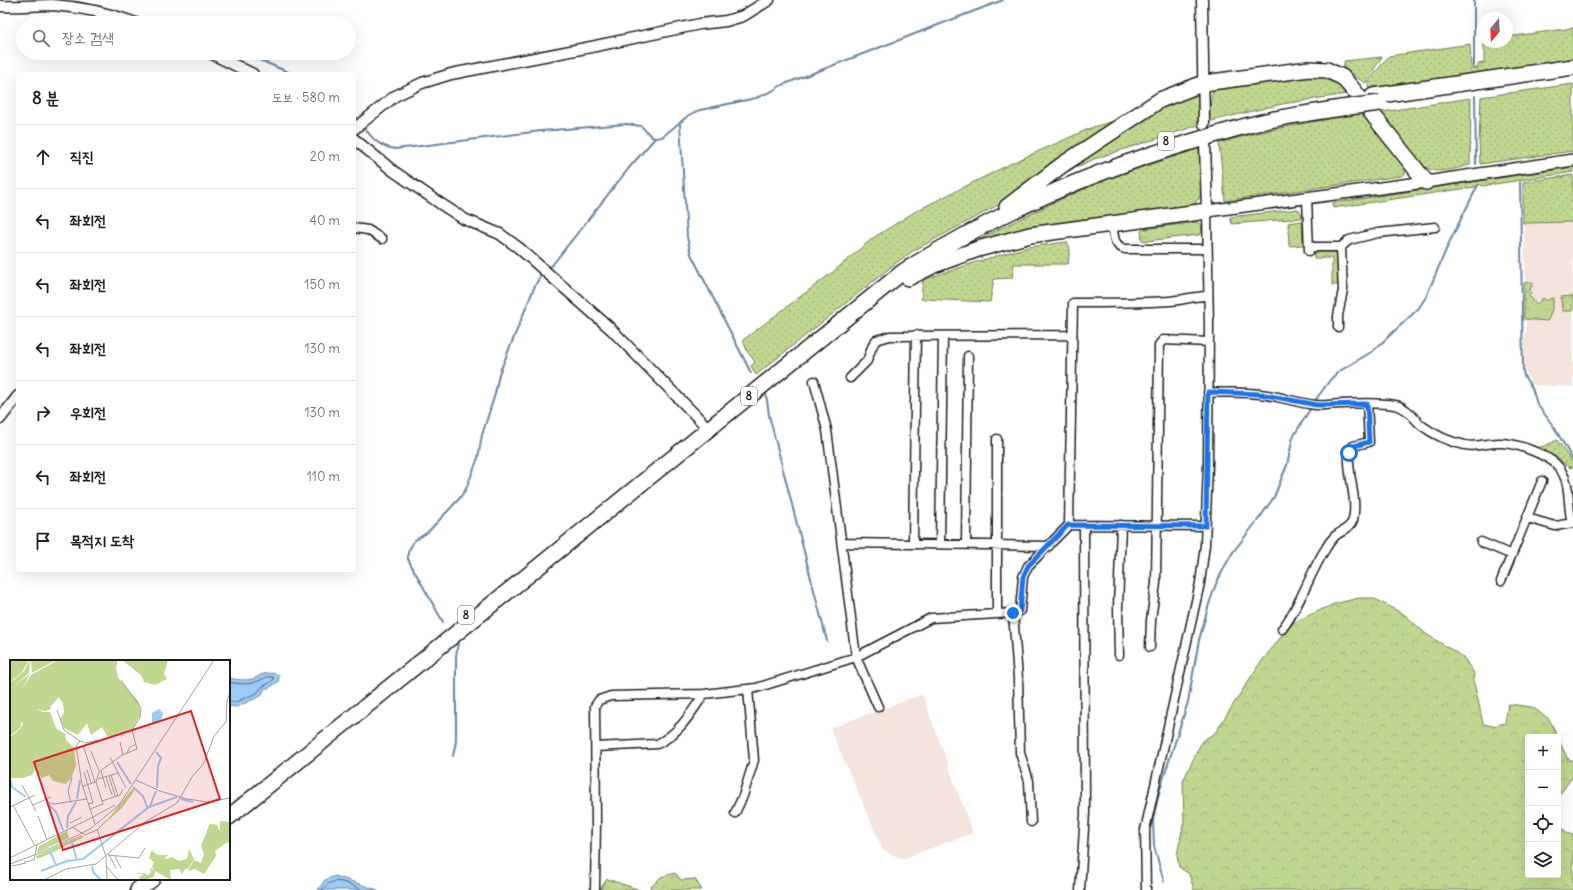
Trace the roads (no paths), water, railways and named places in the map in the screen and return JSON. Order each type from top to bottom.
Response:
[{"type":"highway","name":"8","points":[[230,807],[865,292],[931,244],[1087,170],[1140,149],[1211,128],[1266,114],[1338,105],[1573,68]]},
{"type":"highway","points":[[1005,208],[1062,165],[1160,100],[1204,83],[1309,69],[1327,70],[1342,77],[1426,182]]},
{"type":"highway","name":"8","points":[[1377,99],[1573,75]]},
{"type":"highway","name":"8","points":[[230,816],[904,271],[934,252],[1035,200],[1093,175],[1144,156],[1209,136],[1269,120],[1338,105]]},
{"type":"highway","points":[[870,297],[934,265],[978,249],[1030,235],[1207,211]]},
{"type":"highway","points":[[126,890],[139,880]]},
{"type":"highway","points":[[138,890],[151,880]]},
{"type":"main road","points":[[1207,211],[1426,182],[1573,160]]},
{"type":"street","points":[[356,127],[395,96],[422,82],[451,74],[700,24],[726,21],[743,16],[769,0]]},
{"type":"street","points":[[1202,0],[1204,124]]},
{"type":"street","points":[[0,6],[52,5],[84,8],[116,16]]},
{"type":"street","points":[[224,60],[249,72]]},
{"type":"street","points":[[356,140],[392,170],[438,202],[464,219],[500,234],[519,248],[611,329],[703,423]]},
{"type":"street","points":[[1146,890],[1145,830],[1200,583],[1205,545],[1209,342],[1205,142]]},
{"type":"street","points":[[1307,198],[1309,249],[1341,247],[1349,240],[1378,233],[1435,226]]},
{"type":"street","points":[[1112,224],[1115,244],[1125,249],[1207,249]]},
{"type":"street","points":[[356,228],[368,230],[382,239]]},
{"type":"street","points":[[1338,327],[1338,316],[1343,290],[1341,247]]},
{"type":"street","points":[[595,890],[595,706],[599,700],[611,696],[704,694],[748,689],[840,663],[856,657],[931,618],[1013,613],[1020,611],[1023,577],[1028,566],[1068,525],[1073,303],[1140,303],[1179,301],[1198,296],[1208,296]]},
{"type":"street","points":[[913,543],[916,335]]},
{"type":"street","points":[[850,378],[867,361],[876,340],[890,336],[1072,335]]},
{"type":"street","points":[[940,544],[943,336]]},
{"type":"street","points":[[1150,647],[1150,620],[1156,583],[1159,345],[1163,340],[1209,342]]},
{"type":"street","points":[[966,544],[968,356]]},
{"type":"street","points":[[814,381],[827,430],[856,657],[878,707]]},
{"type":"street","points":[[1208,392],[1260,394],[1314,404],[1396,405],[1406,410],[1420,424],[1433,433],[1463,445],[1475,447],[1484,444],[1500,443],[1517,445],[1556,464],[1566,474],[1571,492],[1569,514],[1572,523],[1555,526],[1527,518]]},
{"type":"street","points":[[0,419],[16,399]]},
{"type":"street","points":[[1282,629],[1292,616],[1315,566],[1326,548],[1336,536],[1349,527],[1352,523],[1353,500],[1349,453],[1354,446],[1369,442],[1367,404]]},
{"type":"street","points":[[997,439],[997,614]]},
{"type":"street","points":[[1501,581],[1542,481]]},
{"type":"street","points":[[1068,525],[1206,526]]},
{"type":"street","points":[[1080,890],[1086,813],[1084,525]]},
{"type":"street","points":[[1119,655],[1118,607],[1121,525]]},
{"type":"street","points":[[1481,542],[1512,555]]},
{"type":"street","points":[[842,543],[996,544],[1048,546]]},
{"type":"street","points":[[1013,613],[1018,678],[1020,753],[1029,781],[1031,822]]},
{"type":"street","points":[[735,813],[743,796],[754,760],[748,689]]},
{"type":"street","points":[[596,747],[657,744],[665,740],[679,729],[704,694]]},
{"type":"water","points":[[262,674],[277,674],[279,676],[278,682],[269,688],[265,688],[261,696],[236,707],[230,706],[230,678],[249,680]]},
{"type":"water","points":[[335,876],[378,890],[318,890],[325,880]]},
{"type":"waterway","points":[[364,127],[381,145],[396,149],[541,131],[627,124],[641,126],[652,137],[662,137],[689,115],[700,110],[756,98],[782,85],[1003,0]]},
{"type":"waterway","points":[[1474,0],[1474,68]]},
{"type":"waterway","points":[[260,60],[288,72]]},
{"type":"waterway","points":[[1475,96],[1476,164]]},
{"type":"waterway","points":[[680,124],[687,237],[691,254],[751,373]]},
{"type":"waterway","points":[[549,269],[629,168],[655,138]]},
{"type":"waterway","points":[[1520,182],[1523,371],[1524,376],[1532,388],[1537,404],[1554,427],[1573,460]]},
{"type":"waterway","points":[[1314,402],[1330,380],[1338,372],[1373,351],[1418,309],[1426,297],[1448,245],[1478,185]]},
{"type":"waterway","points":[[443,622],[411,565],[408,559],[408,552],[414,541],[428,532],[459,499],[466,489],[478,458],[482,435],[495,394],[499,374],[534,288],[543,273]]},
{"type":"waterway","points":[[766,393],[769,415],[827,641]]},
{"type":"waterway","points":[[1164,882],[1154,846],[1153,820],[1160,789],[1188,702],[1199,640],[1209,604],[1216,584],[1233,552],[1274,497],[1287,465],[1293,437],[1312,406]]},
{"type":"waterway","points":[[453,756],[456,741],[456,657],[458,642]]}]
